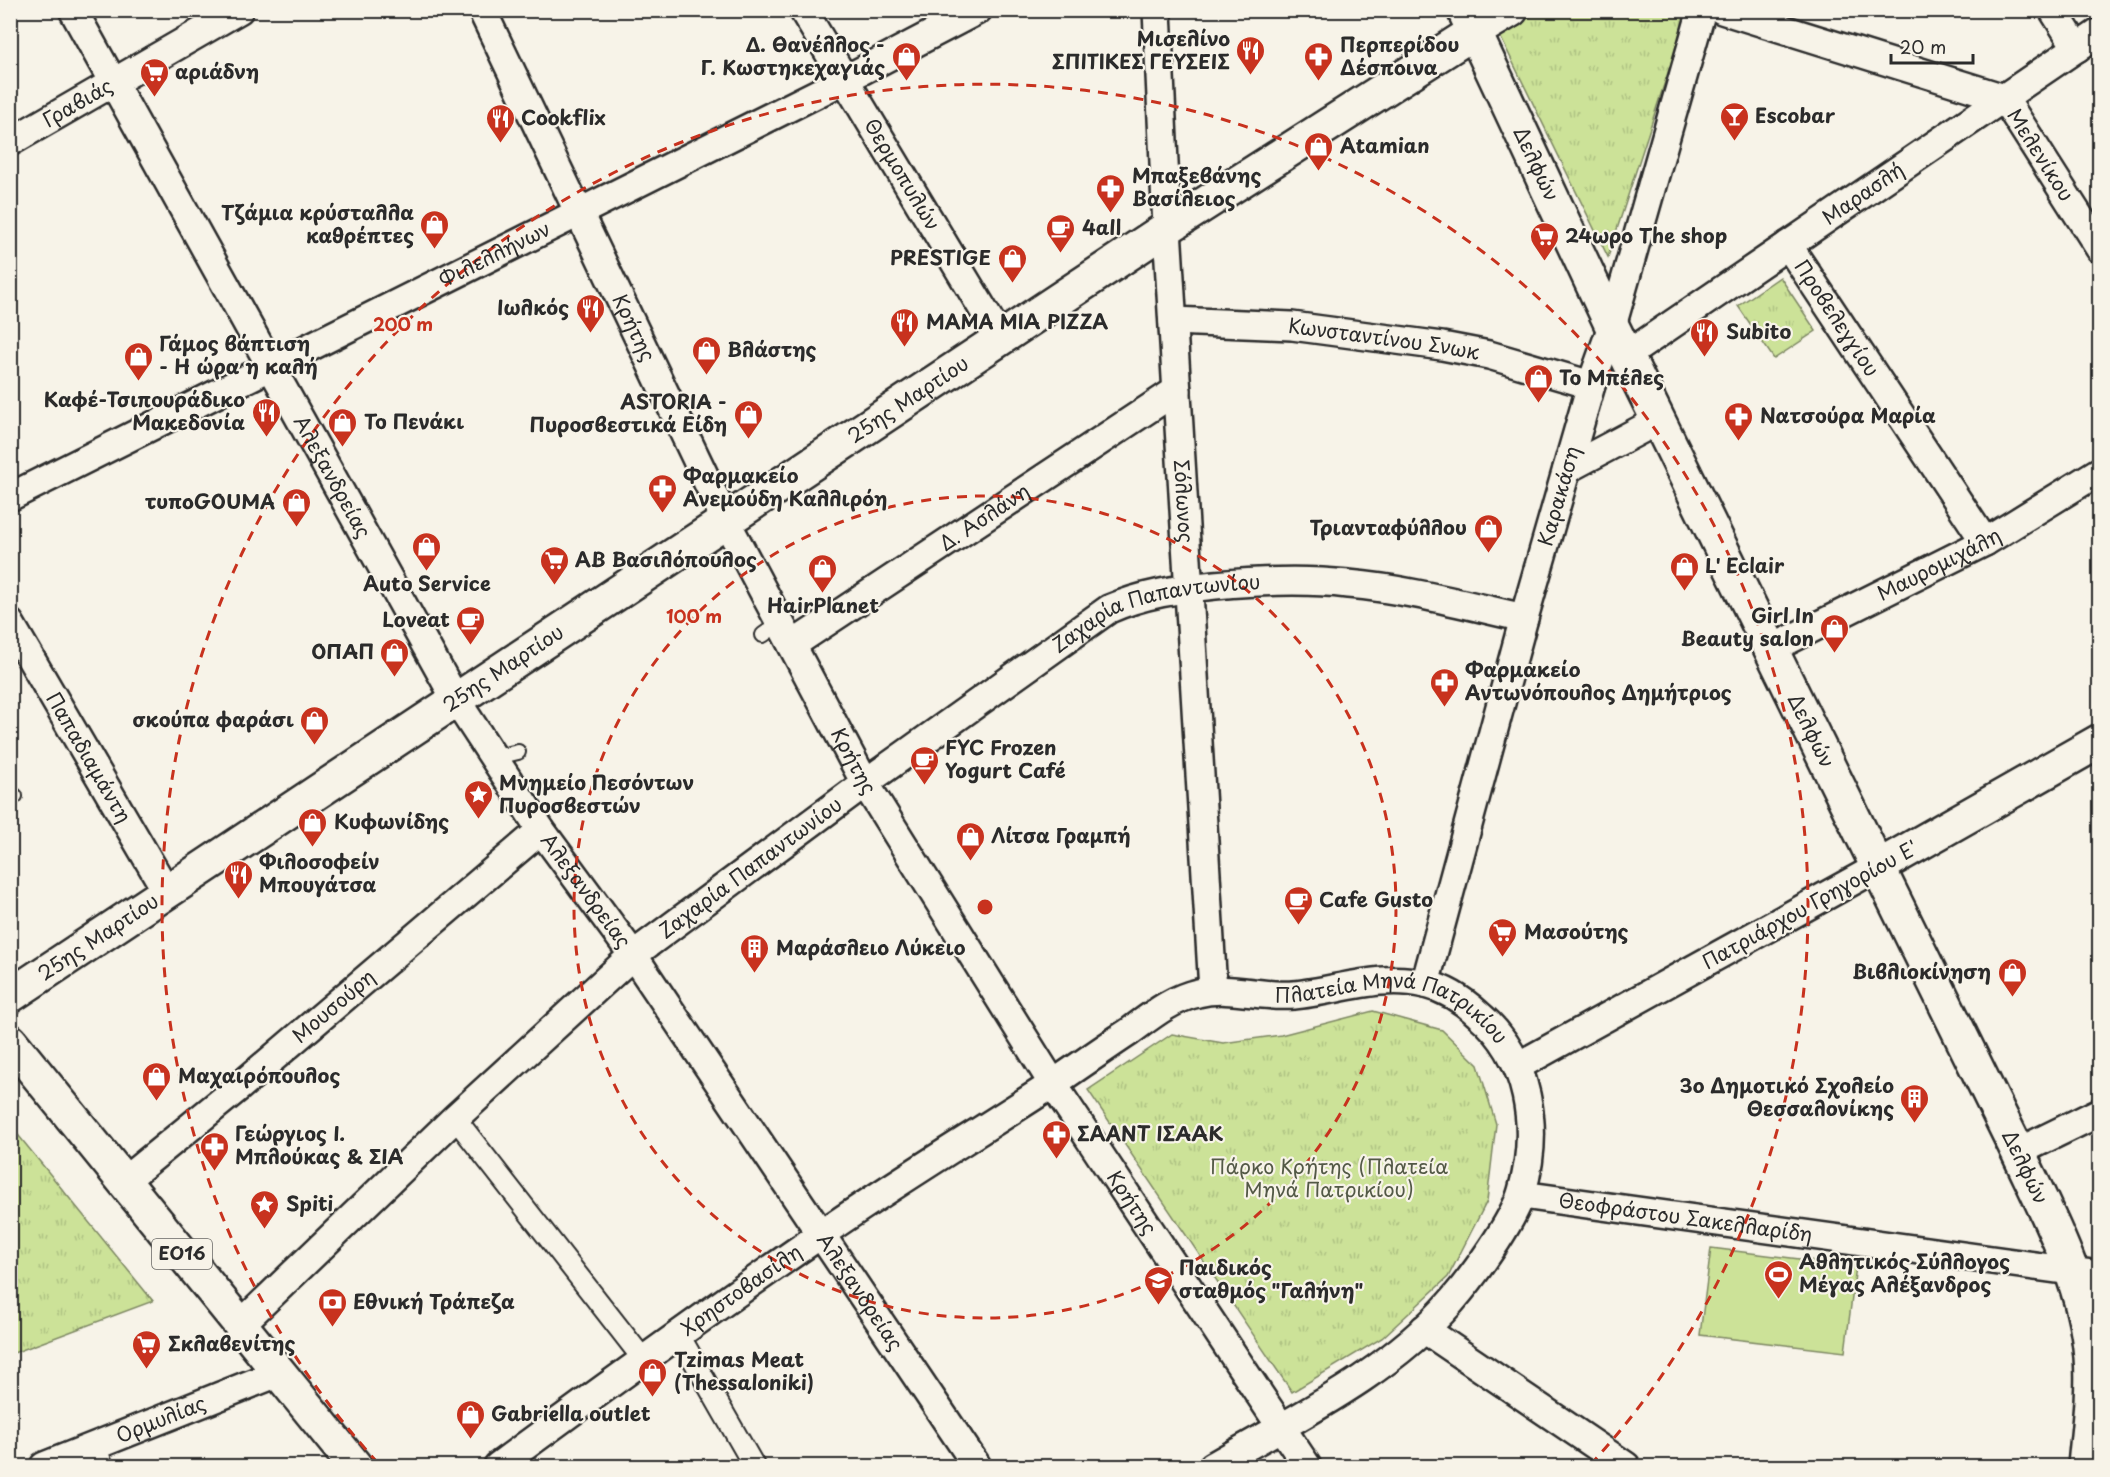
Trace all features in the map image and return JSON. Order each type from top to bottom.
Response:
[{"type":"main road","name":"25ης Μαρτίου","points":[[10,996],[1001,339],[1469,21],[1511,10]]},
{"type":"main road","name":"Δελφών","points":[[1469,21],[1612,326],[2018,1152],[2086,1273],[2083,1312],[2091,1357],[2092,1383],[2085,1467]]},
{"type":"main road","name":"Πατριάρχου Γρηγορίου Ε'","points":[[1878,867],[2100,741]]},
{"type":"main road","name":"ΕΟ16","points":[[10,1041],[278,1373],[344,1464]]},
{"type":"street","name":"Αλεξανδρείας","points":[[74,10],[456,700],[505,755],[541,830],[633,955],[977,1467]]},
{"type":"street","name":"Γραβιάς","points":[[10,142],[239,10]]},
{"type":"street","name":"Κρήτης","points":[[482,10],[778,634],[865,783],[1053,1084],[1307,1467]]},
{"type":"street","name":"Θερμοπυλών","points":[[803,10],[1001,339]]},
{"type":"street","name":"Φιλελλήνων","points":[[10,497],[844,80],[978,10]]},
{"type":"street","name":"Σόλωνος","points":[[1157,10],[1167,228],[1213,990]]},
{"type":"street","name":"Καρακάση","points":[[1425,984],[1524,618],[1591,385],[1612,326],[1702,10]]},
{"type":"street","name":"Μελενίκου","points":[[1722,10],[2004,98],[2100,249]]},
{"type":"street","points":[[2053,10],[2078,48]]},
{"type":"street","name":"Μαρασλή","points":[[1627,355],[2100,32]]},
{"type":"street","name":"Προβελεγγίου","points":[[1788,245],[1985,542]]},
{"type":"street","name":"Κωνσταντίνου Σνωκ","points":[[1173,321],[1292,326],[1442,346],[1489,355],[1591,385]]},
{"type":"street","name":"Δ. Ασλάνη","points":[[778,634],[1177,390]]},
{"type":"street","points":[[1567,469],[1659,420]]},
{"type":"street","name":"Μαυρομιχάλη","points":[[1771,649],[1985,542],[2100,471]]},
{"type":"street","name":"Ζαχαρία Παπαντωνίου","points":[[240,1325],[455,1118],[633,955],[865,783],[1109,609],[1133,598],[1189,588],[1254,582],[1348,584],[1430,596],[1524,618]]},
{"type":"street","name":"Παπαδιαμάντη","points":[[10,623],[167,892]]},
{"type":"street","name":"Μουσούρη","points":[[124,1181],[257,1072],[541,830]]},
{"type":"street","name":"Πατριάρχου Γρηγορίου Ε'","points":[[1518,1066],[1878,867]]},
{"type":"street","name":"Πλατεία Μηνά Πατρικίου","points":[[1053,1084],[1173,1002],[1198,993],[1213,990],[1293,995],[1361,983],[1425,984],[1460,998],[1487,1021],[1505,1042],[1518,1066],[1527,1092],[1530,1123],[1522,1195],[1501,1233],[1452,1301],[1424,1329],[1375,1370],[1213,1467]]},
{"type":"street","name":"Χρηστοβασίλη","points":[[498,1467],[643,1359],[822,1234],[1053,1084]]},
{"type":"street","points":[[2018,1152],[2100,1112]]},
{"type":"street","points":[[455,1118],[643,1359]]},
{"type":"street","name":"Θεοφράστου Σακελλαρίδη","points":[[1522,1195],[2086,1273]]},
{"type":"street","points":[[1424,1329],[1626,1467]]},
{"type":"street","points":[[679,1335],[754,1467]]},
{"type":"street","name":"Ορμυλίας","points":[[44,1467],[99,1456],[278,1373]]},
{"type":"green space","points":[[1539,11],[1688,11],[1608,257],[1500,36]]},
{"type":"green space","points":[[1780,277],[1816,331],[1774,359],[1738,306]]},
{"type":"green space","name":"Πάρκο Κρήτης (Πλατεία Μηνά Πατρικίου)","points":[[1373,1011],[1442,1030],[1478,1065],[1496,1124],[1487,1201],[1448,1277],[1382,1338],[1292,1392],[1088,1090],[1172,1034],[1223,1043],[1281,1035]]},
{"type":"green space","points":[[10,1125],[153,1301],[11,1354],[10,1354]]},
{"type":"green space","name":"Αθλητικός Σύλλογος Μέγας Αλέξανδρος","points":[[1711,1248],[1856,1266],[1845,1352],[1700,1335]]},
{"type":"place","name":"Μισελίνο ΣΠΙΤΙΚΕΣ ΓΕΥΣΕΙΣ","points":[[1251,76]]},
{"type":"place","name":"Δ. Θανέλλος - Γ. Κωστηκεχαγιάς","points":[[906,82]]},
{"type":"place","name":"Περπερίδου Δέσποινα","points":[[1319,82]]},
{"type":"place","name":"αριάδνη","points":[[154,98]]},
{"type":"place","name":"Escobar","points":[[1734,142]]},
{"type":"place","name":"Cookflix","points":[[500,144]]},
{"type":"place","name":"Atamian","points":[[1319,172]]},
{"type":"place","name":"Μπαξεβάνης Βασίλειος","points":[[1111,214]]},
{"type":"place","name":"Τζάμια κρύσταλλα καθρέπτες","points":[[435,250]]},
{"type":"place","name":"4all","points":[[1061,254]]},
{"type":"place","name":"24ωρο The shop","points":[[1544,262]]},
{"type":"place","name":"PRESTIGE","points":[[1012,284]]},
{"type":"place","name":"Ιωλκός","points":[[590,334]]},
{"type":"place","name":"MAMA MIA PIZZA","points":[[905,348]]},
{"type":"place","name":"Subito","points":[[1705,358]]},
{"type":"place","name":"Βλάστης","points":[[706,376]]},
{"type":"place","name":"Γάμος βάπτιση - Η ώρα η καλή","points":[[138,382]]},
{"type":"place","name":"Το Μπέλες","points":[[1538,404]]},
{"type":"place","name":"Καφέ-Τσιπουράδικο Μακεδονία","points":[[266,438]]},
{"type":"place","name":"ASTORIA - Πυροσβεστικά Είδη","points":[[748,440]]},
{"type":"place","name":"Νατσούρα Μαρία","points":[[1739,442]]},
{"type":"place","name":"Το Πενάκι","points":[[343,448]]},
{"type":"place","name":"Φαρμακείο Ανεμούδη Καλλιρόη","points":[[662,514]]},
{"type":"place","name":"τυποGOUMA","points":[[296,528]]},
{"type":"place","name":"Τριανταφύλλου","points":[[1488,554]]},
{"type":"place","name":"Auto Service","points":[[427,572]]},
{"type":"place","name":"ΑΒ Βασιλόπουλος","points":[[554,586]]},
{"type":"place","name":"L' Eclair","points":[[1684,592]]},
{"type":"place","name":"HairPlanet","points":[[823,594]]},
{"type":"place","name":"Loveat","points":[[471,646]]},
{"type":"place","name":"Girl In Beauty salon","points":[[1835,654]]},
{"type":"place","name":"ΟΠΑΠ","points":[[395,678]]},
{"type":"place","name":"Φαρμακείο Αντωνόπουλος Δημήτριος","points":[[1444,708]]},
{"type":"place","name":"σκούπα φαράσι","points":[[315,746]]},
{"type":"place","name":"FYC Frozen Yogurt Café","points":[[924,786]]},
{"type":"place","name":"Μνημείο Πεσόντων Πυροσβεστών","points":[[478,820]]},
{"type":"place","name":"Κυφωνίδης","points":[[313,848]]},
{"type":"place","name":"Λίτσα Γραμπή","points":[[970,862]]},
{"type":"place","name":"Φιλοσοφείν Μπουγάτσα","points":[[238,900]]},
{"type":"place","name":"Cafe Gusto","points":[[1298,926]]},
{"type":"place","name":"Μασούτης","points":[[1503,958]]},
{"type":"place","name":"Μαράσλειο Λύκειο","points":[[755,974]]},
{"type":"place","name":"Βιβλιοκίνηση","points":[[2012,998]]},
{"type":"place","name":"Μαχαιρόπουλος","points":[[157,1102]]},
{"type":"place","name":"3ο Δημοτικό Σχολείο Θεσσαλονίκης","points":[[1915,1124]]},
{"type":"place","name":"ΣΑΑΝΤ ΙΣΑΑΚ","points":[[1056,1160]]},
{"type":"place","name":"Γεώργιος Ι. Μπλούκας & ΣΙΑ","points":[[214,1172]]},
{"type":"place","name":"Spiti","points":[[265,1230]]},
{"type":"place","name":"Αθλητικός Σύλλογος Μέγας Αλέξανδρος","points":[[1778,1300]]},
{"type":"place","name":"Παιδικός σταθμός \"Γαλήνη\"","points":[[1158,1306]]},
{"type":"place","name":"Εθνική Τράπεζα","points":[[332,1328]]},
{"type":"place","name":"Σκλαβενίτης","points":[[147,1370]]},
{"type":"place","name":"Tzimas Meat (Thessaloniki)","points":[[653,1398]]},
{"type":"place","name":"Gabriella outlet","points":[[470,1440]]}]
